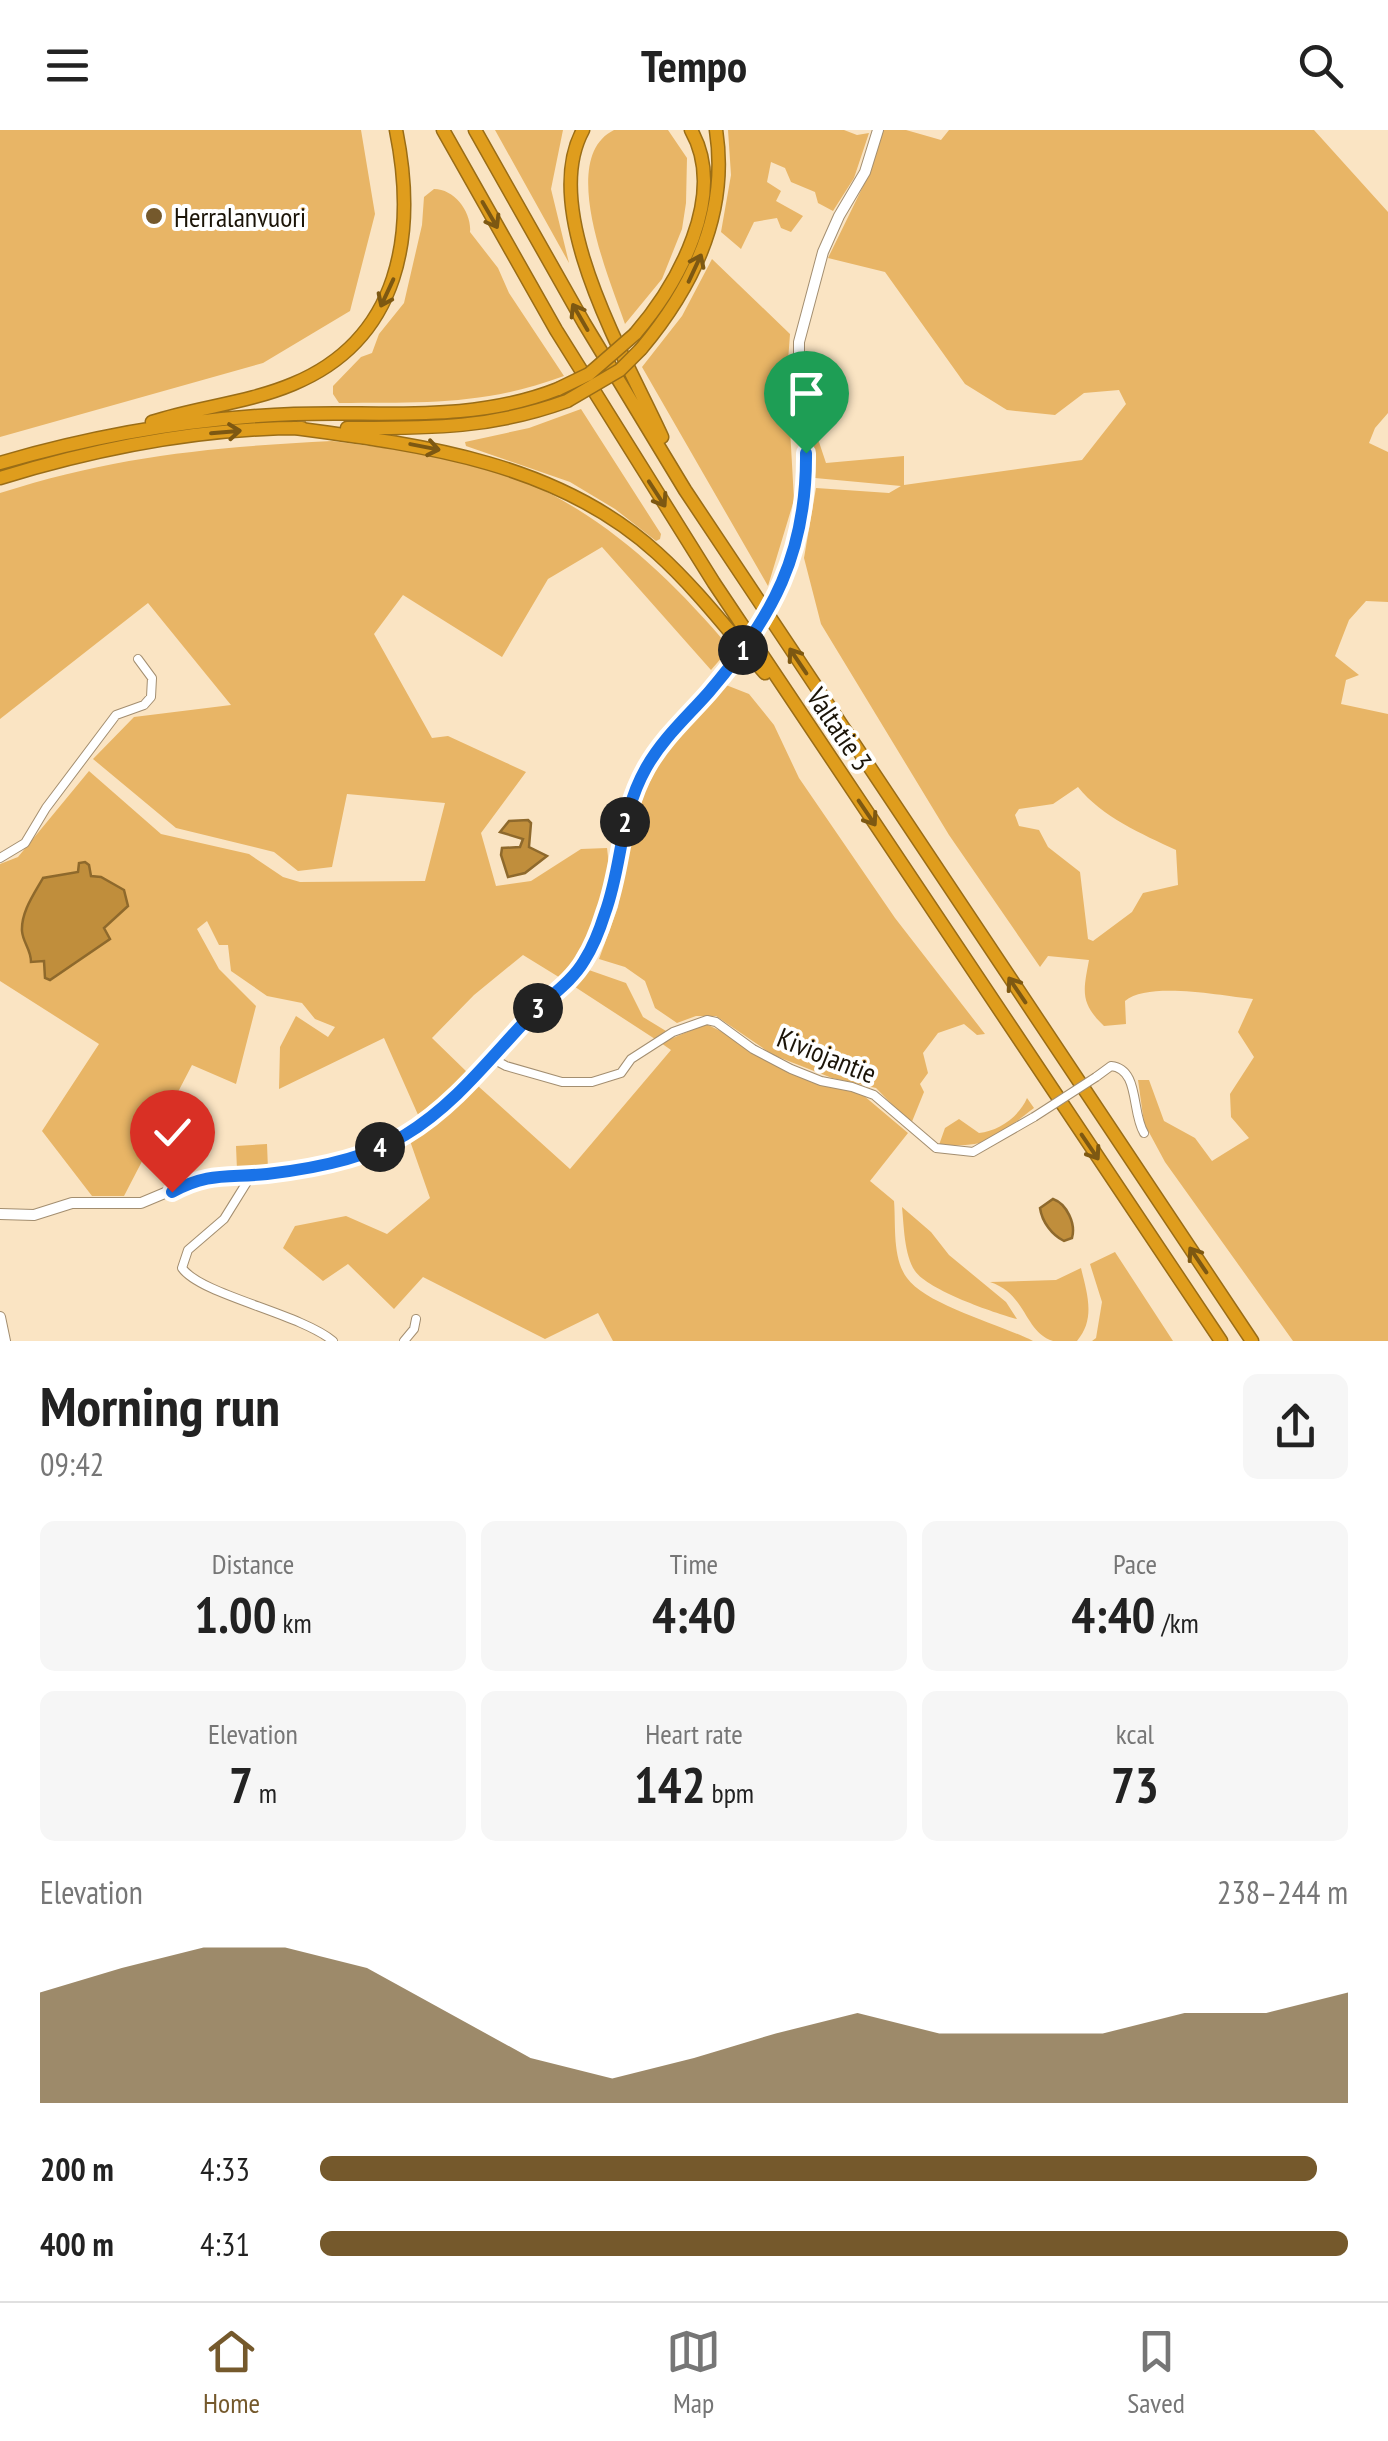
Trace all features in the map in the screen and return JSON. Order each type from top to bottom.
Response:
[{"type":"highway","points":[[0,463],[292,385],[326,366],[356,340],[381,306],[402,250],[406,186],[396,130]]},
{"type":"highway","name":"Valtatie 3","points":[[443,130],[636,462],[1221,1341]]},
{"type":"highway","name":"Valtatie 3","points":[[475,130],[584,323],[685,490],[1252,1341]]},
{"type":"highway","points":[[584,130],[574,150],[570,176],[574,216],[585,259],[616,342],[685,490]]},
{"type":"highway","points":[[114,434],[248,417],[478,411],[518,404],[589,374],[635,334],[675,279],[703,192],[704,168],[691,130]]},
{"type":"highway","points":[[0,478],[126,446],[202,435],[294,428],[483,424],[510,420],[567,401],[620,370],[678,302],[704,250],[718,180],[716,130]]},
{"type":"highway","points":[[294,428],[467,456],[568,493],[626,528],[656,552],[795,706]]},
{"type":"street","points":[[0,1214],[34,1214],[72,1203],[141,1203],[204,1177],[335,1161],[394,1142],[448,1102],[494,1059],[584,963],[611,896],[619,845],[636,786],[667,737],[734,663],[764,620],[781,588],[798,540],[804,512],[806,453],[800,342],[824,252],[864,172],[878,130]]},
{"type":"street","points":[[0,858],[25,843],[46,808],[116,715],[144,705],[151,696],[152,678],[138,659]]},
{"type":"street","name":"Kiviojantie","points":[[494,1059],[562,1082],[592,1082],[621,1072],[631,1059],[673,1032],[708,1020],[791,1069],[874,1095],[936,1148],[973,1152],[982,1149],[1111,1066],[1130,1076],[1136,1120],[1144,1133]]},
{"type":"street","points":[[252,1174],[224,1219],[188,1250],[182,1268],[198,1282],[278,1312],[333,1341]]},
{"type":"street","points":[[0,1317],[4,1341]]},
{"type":"street","points":[[404,1341],[414,1329],[416,1319]]},
{"type":"shaded area","points":[[0,130],[361,130],[375,214],[350,311],[263,363],[0,437]]},
{"type":"shaded area","points":[[495,130],[563,130],[551,189],[569,263]]},
{"type":"shaded area","points":[[614,130],[668,130],[687,158],[682,229],[662,279],[625,324],[600,251],[588,192],[597,145]]},
{"type":"shaded area","points":[[728,130],[869,133],[854,178],[833,211],[818,203],[815,192],[791,182],[785,168],[771,162],[767,182],[781,191],[776,201],[803,216],[791,232],[781,228],[777,218],[754,222],[741,249],[721,232],[731,175]]},
{"type":"shaded area","points":[[881,130],[906,130],[941,140],[949,130],[1314,130],[1388,212],[1388,413],[1369,443],[1388,452],[1388,602],[1366,601],[1349,620],[1335,656],[1359,675],[1346,680],[1341,704],[1388,714],[1388,1341],[1293,1341],[1165,1162],[1144,1123],[1138,1080],[1149,1080],[1164,1121],[1195,1138],[1212,1161],[1249,1138],[1231,1117],[1230,1094],[1254,1057],[1238,1032],[1253,999],[1186,991],[1151,992],[1125,1001],[1126,1024],[1104,1026],[1085,996],[1089,960],[1048,956],[1040,967],[949,835],[821,624],[804,558],[816,488],[889,493],[901,486],[815,478],[812,421],[826,463],[904,456],[904,485],[1082,460],[1126,404],[1119,390],[1084,393],[1055,415],[1007,410],[965,384],[885,272],[828,258],[872,168]],"holes":[[[1078,787],[1123,824],[1176,850],[1178,885],[1143,893],[1132,912],[1093,941],[1088,939],[1080,872],[1048,847],[1039,830],[1019,826],[1015,815],[1019,809],[1053,804]]]},
{"type":"shaded area","points":[[434,189],[449,193],[461,203],[470,232],[498,268],[509,293],[564,376],[479,397],[339,403],[333,386],[361,357],[372,353],[379,334],[404,303],[422,225],[424,197]]},
{"type":"shaded area","points":[[712,259],[790,334],[787,375],[794,500],[768,586],[642,367],[682,316]]},
{"type":"shaded area","points":[[581,409],[661,534],[660,539],[656,541],[615,509],[570,482],[466,446],[465,442],[529,428]]},
{"type":"shaded area","points":[[332,441],[408,451],[465,462],[521,480],[556,497],[620,539],[678,591],[730,648],[711,670],[602,547],[548,579],[502,657],[403,595],[374,634],[432,738],[448,736],[526,772],[481,833],[496,886],[531,881],[581,849],[607,848],[603,900],[582,950],[562,979],[523,955],[474,995],[432,1038],[469,1074],[419,1117],[384,1038],[279,1089],[280,1047],[296,1016],[328,1037],[335,1027],[315,1019],[302,1003],[267,996],[231,971],[228,945],[219,945],[207,921],[197,929],[219,969],[256,1006],[236,1084],[192,1065],[124,1196],[92,1196],[42,1131],[99,1044],[0,981],[0,864],[18,857],[89,771],[161,834],[249,854],[283,877],[300,882],[425,881],[445,803],[347,794],[332,867],[298,871],[274,852],[176,828],[93,759],[134,717],[231,705],[148,603],[0,719],[0,493],[124,462]],"holes":[[[78,872],[113,885],[123,908],[104,928],[31,961],[31,949],[71,874]]]},
{"type":"shaded area","points":[[726,685],[749,694],[774,725],[799,778],[895,918],[985,1034],[977,1035],[964,1024],[938,1033],[923,1053],[928,1073],[920,1084],[924,1092],[911,1124],[876,1088],[832,1078],[773,1055],[716,1016],[696,1016],[677,1023],[655,1008],[645,981],[625,967],[599,959],[618,907],[628,840],[646,789],[667,748]]},
{"type":"shaded area","points":[[528,820],[529,847],[547,856],[525,873],[508,877],[502,848],[520,847],[523,839],[500,832],[509,821]]},
{"type":"shaded area","points":[[85,862],[91,876],[124,890],[128,906],[104,928],[110,939],[50,980],[45,978],[44,961],[31,962],[23,935],[24,917],[43,878],[78,872],[79,863]]},
{"type":"shaded area","points":[[586,969],[626,983],[643,1017],[666,1031],[655,1039],[572,985]]},
{"type":"shaded area","points":[[706,1024],[836,1087],[863,1095],[908,1133],[870,1181],[894,1201],[902,1270],[930,1297],[1033,1341],[613,1341],[598,1313],[545,1339],[423,1277],[394,1309],[348,1264],[323,1281],[283,1248],[295,1226],[346,1216],[387,1234],[430,1198],[409,1138],[424,1131],[478,1086],[570,1169],[671,1050],[661,1043]]},
{"type":"shaded area","points":[[1027,1098],[1034,1108],[991,1139],[970,1145],[939,1145],[945,1128],[959,1119],[979,1133],[986,1132],[1013,1117]]},
{"type":"shaded area","points":[[267,1144],[268,1169],[237,1170],[236,1146]]},
{"type":"shaded area","points":[[1053,1199],[1062,1205],[1071,1221],[1072,1238],[1064,1241],[1048,1228],[1041,1213],[1040,1208]]},
{"type":"shaded area","points":[[902,1207],[931,1232],[949,1255],[1006,1302],[1017,1319],[962,1300],[922,1278],[909,1256]]},
{"type":"shaded area","points":[[1115,1252],[1173,1341],[1092,1341],[1096,1338],[1102,1302],[1090,1264]]},
{"type":"shaded area","points":[[1081,1268],[1088,1315],[1077,1341],[1053,1341],[1043,1336],[1011,1295],[990,1282],[1056,1280]]},
{"type":"place","name":"Herralanvuori","points":[[154,216]]},
{"type":"route","points":[[172,1192],[204,1177],[297,1170],[394,1142],[448,1102],[584,963],[611,896],[619,845],[636,786],[656,750],[734,663],[781,588],[804,512],[806,453]]}]
